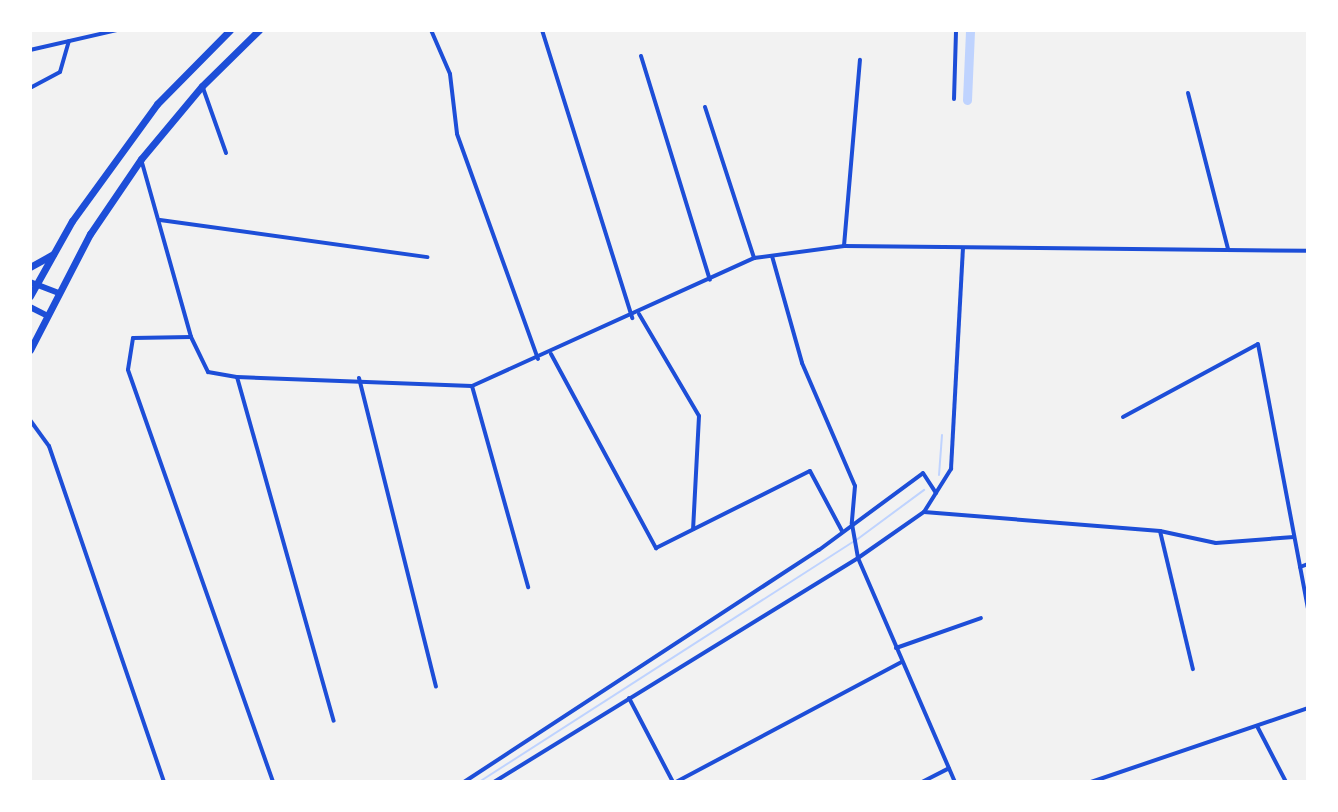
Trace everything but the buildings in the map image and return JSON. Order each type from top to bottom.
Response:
[{"type":"main road","points":[[30,296],[34,283],[157,104],[230,30]]},
{"type":"main road","points":[[30,350],[90,234],[141,159],[202,86],[259,30]]},
{"type":"main road","points":[[30,267],[54,253]]},
{"type":"main road","points":[[34,283],[58,293]]},
{"type":"main road","points":[[30,307],[46,315]]},
{"type":"street","points":[[30,50],[117,30]]},
{"type":"street","points":[[431,30],[450,74],[457,134],[538,359]]},
{"type":"street","points":[[542,30],[632,318]]},
{"type":"street","points":[[954,99],[956,30]]},
{"type":"street","points":[[30,88],[60,72],[69,41]]},
{"type":"street","points":[[641,56],[710,280]]},
{"type":"street","points":[[844,246],[860,60]]},
{"type":"street","points":[[202,86],[226,153]]},
{"type":"street","points":[[1188,93],[1228,249]]},
{"type":"street","points":[[705,107],[754,258]]},
{"type":"street","points":[[141,159],[191,337],[208,372],[237,377],[359,378],[472,386],[632,318],[754,258],[844,246],[1308,251]]},
{"type":"street","points":[[160,220],[427,257]]},
{"type":"street","points":[[494,782],[858,558],[924,512],[951,469],[963,248]]},
{"type":"street","points":[[772,256],[802,363],[855,486],[852,524],[858,558],[955,782]]},
{"type":"street","points":[[639,314],[699,416],[693,529]]},
{"type":"street","points":[[191,337],[133,338],[128,370],[273,782]]},
{"type":"street","points":[[1123,417],[1258,344],[1308,609]]},
{"type":"street","points":[[551,354],[656,548],[810,471],[842,531]]},
{"type":"street","points":[[237,377],[334,721]]},
{"type":"street","points":[[359,378],[436,687]]},
{"type":"street","points":[[472,386],[528,587]]},
{"type":"street","points":[[30,420],[49,446],[164,782]]},
{"type":"street","points":[[464,782],[842,531],[923,473],[936,493]]},
{"type":"street","points":[[924,512],[1160,531],[1216,543],[1294,537]]},
{"type":"street","points":[[1160,531],[1193,669]]},
{"type":"street","points":[[1300,567],[1308,564]]},
{"type":"street","points":[[896,648],[981,618]]},
{"type":"street","points":[[629,698],[675,782],[902,662]]},
{"type":"street","points":[[1091,782],[1308,708]]},
{"type":"street","points":[[1257,726],[1286,782]]},
{"type":"street","points":[[922,782],[949,768]]},
{"type":"waterway","points":[[967,100],[970,30]]},
{"type":"waterway","points":[[939,475],[942,435]]},
{"type":"waterway","points":[[479,782],[855,541],[924,490]]}]
